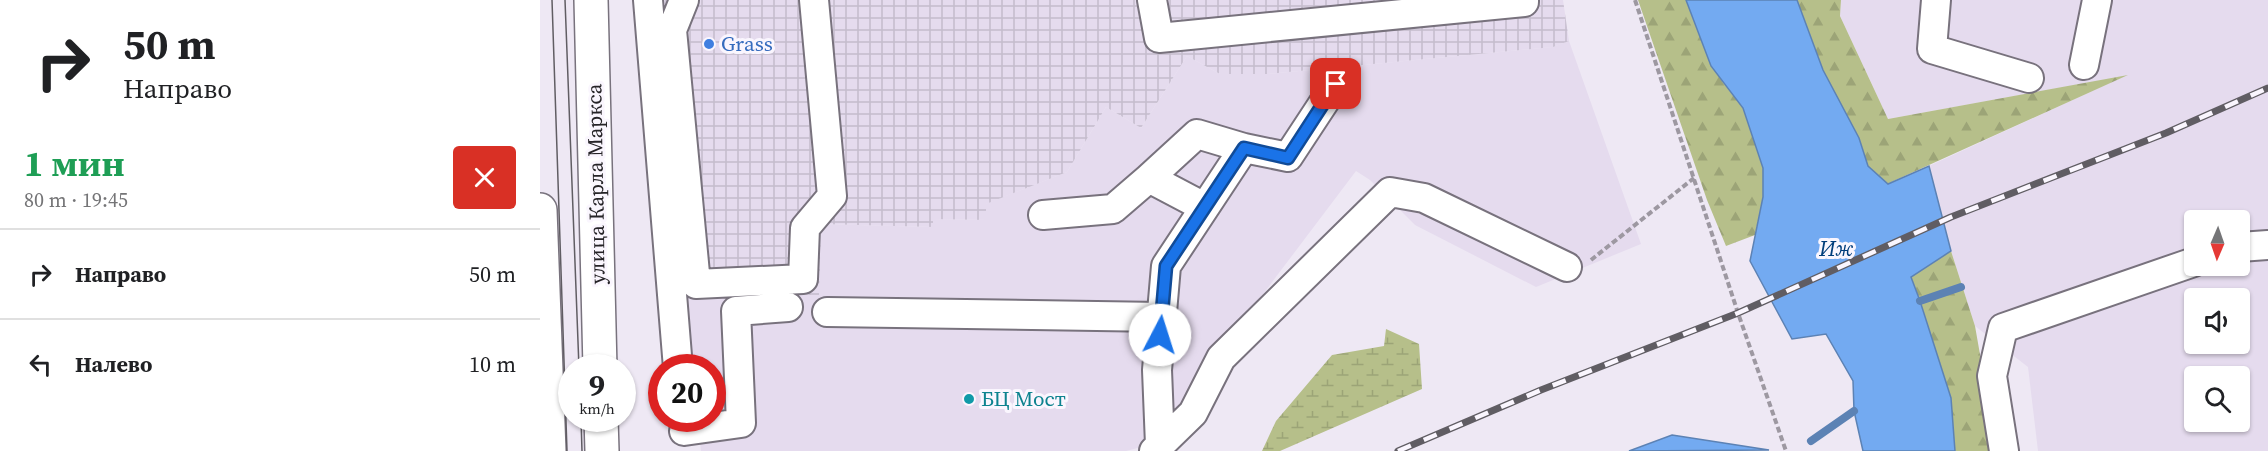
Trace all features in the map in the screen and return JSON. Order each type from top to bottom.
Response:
[{"type":"main road","name":"улица Карла Маркса","points":[[591,0],[600,354]]},
{"type":"main road","points":[[540,210],[549,451]]},
{"type":"main road","points":[[601,432],[602,451]]},
{"type":"street","points":[[648,0],[677,354]]},
{"type":"street","points":[[684,0],[672,30],[696,284],[803,279],[805,228],[832,196],[814,0]]},
{"type":"street","points":[[1152,0],[1159,38],[1524,2],[1524,0]]},
{"type":"street","points":[[1936,0],[1932,49],[2029,78]]},
{"type":"street","points":[[2084,65],[2097,0]]},
{"type":"street","points":[[1042,215],[1113,209],[1197,134],[1288,158],[1336,84]]},
{"type":"street","points":[[1157,448],[1157,370],[1166,266],[1244,148]]},
{"type":"street","points":[[1149,178],[1204,207]]},
{"type":"street","points":[[1157,448],[1193,413],[1221,358],[1390,192],[1424,198],[1567,267]]},
{"type":"street","points":[[2250,246],[2268,245]]},
{"type":"street","points":[[2004,451],[1992,376],[2002,328],[2184,265]]},
{"type":"street","points":[[726,425],[741,423],[736,311],[788,307]]},
{"type":"street","points":[[827,312],[1161,317]]},
{"type":"path","points":[[1635,0],[1737,313],[1786,451]]},
{"type":"path","points":[[1567,267],[1580,269],[1694,178]]},
{"type":"shaded area","points":[[658,0],[1563,0],[1569,41],[1553,47],[1268,74],[1220,74],[1187,56],[1141,128],[1106,107],[1067,172],[986,204],[986,220],[933,219],[933,227],[821,224],[819,295],[682,294]]},
{"type":"shaded area","points":[[1841,0],[2268,0],[2268,451],[2038,451],[2028,367],[1975,326],[1951,251],[1929,166],[2125,76],[1888,119],[1840,16]]},
{"type":"shaded area","points":[[1569,41],[1641,244],[1536,287],[1415,225],[1370,180],[1356,171],[1149,445],[1126,451],[701,451],[700,442],[705,432],[726,432],[726,354],[686,354],[682,294],[820,224],[932,227],[933,219],[986,220],[985,204],[1067,172],[1106,107],[1141,128],[1187,56],[1220,74],[1268,74],[1552,47]]},
{"type":"green space","points":[[1638,0],[1686,0],[1711,66],[1743,108],[1763,168],[1763,197],[1755,235],[1726,246],[1707,200]]},
{"type":"green space","points":[[1797,0],[1841,0],[1840,16],[1888,119],[2128,75],[1887,184],[1868,166],[1859,138],[1823,70]]},
{"type":"green space","points":[[1951,251],[1975,326],[1997,451],[1955,451],[1951,398],[1911,277]]},
{"type":"green space","points":[[1386,329],[1419,344],[1422,389],[1280,451],[1262,451],[1276,421],[1332,355],[1384,346]]},
{"type":"water","name":"Иж","points":[[1686,0],[1797,0],[1823,70],[1859,138],[1868,166],[1888,184],[1929,166],[1951,251],[1911,277],[1951,398],[1955,451],[1863,451],[1854,411],[1853,381],[1826,334],[1792,339],[1750,261],[1763,197],[1763,168],[1743,108],[1711,66]]},
{"type":"water","points":[[1672,435],[1769,450],[1629,451]]},
{"type":"waterway","points":[[1920,301],[1961,287]]},
{"type":"waterway","points":[[1811,441],[1854,411]]},
{"type":"tram line","points":[[552,0],[567,451]]},
{"type":"tram line","points":[[565,0],[578,354]]},
{"type":"tram line","points":[[581,432],[582,451]]},
{"type":"railway","points":[[1398,451],[1541,390],[1738,313],[1951,217],[2166,133],[2268,88]]},
{"type":"place","name":"Grass","points":[[709,44]]},
{"type":"place","name":"БЦ Мост","points":[[969,399]]},
{"type":"route","points":[[1160,335],[1166,266],[1244,148],[1288,158],[1336,84]]}]
